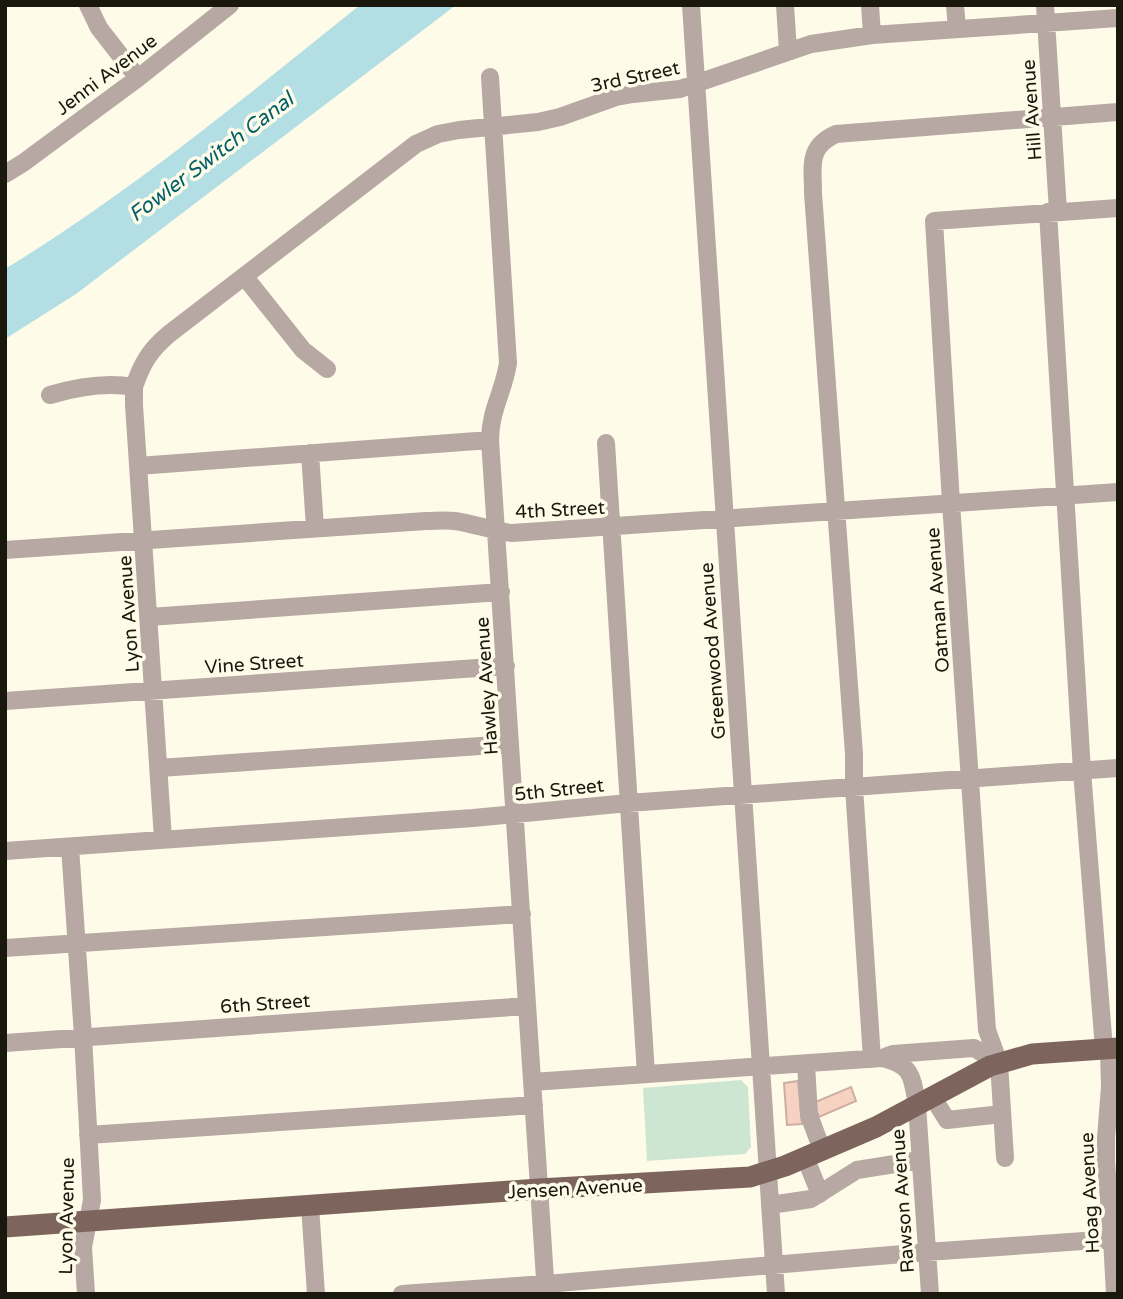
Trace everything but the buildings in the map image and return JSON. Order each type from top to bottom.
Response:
[{"type":"main road","name":"Jensen Avenue","points":[[5,1227],[539,1189],[740,1178],[767,1172],[876,1127],[972,1074],[999,1063],[1031,1054],[1110,1048]]},
{"type":"street","points":[[88,5],[99,27],[138,78]]},
{"type":"street","name":"Jenni Avenue","points":[[5,174],[138,78],[230,5]]},
{"type":"street","name":"Greenwood Avenue","points":[[691,5],[776,1294]]},
{"type":"street","points":[[785,5],[788,51]]},
{"type":"street","points":[[870,5],[872,35]]},
{"type":"street","points":[[956,5],[957,29]]},
{"type":"street","name":"3rd Street","points":[[134,387],[141,367],[154,347],[416,144],[438,134],[538,122],[616,97],[680,89],[811,44],[872,35],[957,29],[1045,14],[1118,18]]},
{"type":"street","name":"Hill Avenue","points":[[1045,14],[1052,116],[1053,212],[1065,496]]},
{"type":"street","name":"Hawley Avenue","points":[[490,77],[508,363],[506,377],[493,412],[490,440],[546,1289]]},
{"type":"street","points":[[877,1059],[854,787],[854,754],[812,160],[820,144],[836,134],[1118,112]]},
{"type":"street","name":"Oatman Avenue","points":[[1005,1158],[999,1063],[988,1030],[934,220],[1118,208]]},
{"type":"street","points":[[244,276],[303,350],[327,369]]},
{"type":"street","points":[[50,395],[83,387],[134,387]]},
{"type":"street","name":"Lyon Avenue","points":[[134,387],[163,839]]},
{"type":"street","points":[[138,466],[490,440]]},
{"type":"street","points":[[606,443],[646,1074]]},
{"type":"street","points":[[310,453],[315,528]]},
{"type":"street","name":"4th Street","points":[[5,551],[315,528],[453,521],[512,533],[1118,492]]},
{"type":"street","name":"Hoag Avenue","points":[[1065,496],[1082,771],[1110,1048],[1106,1162],[1115,1294]]},
{"type":"street","points":[[149,617],[500,592]]},
{"type":"street","name":"Vine Street","points":[[5,701],[506,666]]},
{"type":"street","points":[[159,768],[510,744]]},
{"type":"street","name":"5th Street","points":[[5,851],[1118,768]]},
{"type":"street","name":"Lyon Avenue","points":[[70,847],[92,1200],[83,1247],[86,1294]]},
{"type":"street","points":[[5,948],[522,914]]},
{"type":"street","name":"6th Street","points":[[5,1043],[527,1006]]},
{"type":"street","points":[[877,1059],[893,1054],[974,1048],[999,1063]]},
{"type":"street","points":[[532,1082],[877,1059],[898,1062],[909,1073],[924,1101],[947,1120],[1002,1114]]},
{"type":"street","points":[[806,1064],[809,1115],[822,1150],[820,1194]]},
{"type":"street","name":"Rawson Avenue","points":[[924,1101],[920,1160],[930,1294]]},
{"type":"street","points":[[88,1135],[534,1105]]},
{"type":"street","points":[[822,1150],[856,1170]]},
{"type":"street","points":[[770,1205],[811,1199],[856,1170],[920,1160]]},
{"type":"street","points":[[310,1206],[316,1294]]},
{"type":"street","points":[[402,1294],[546,1289],[774,1265],[1112,1239]]},
{"type":"green space","points":[[741,1080],[748,1087],[751,1147],[745,1154],[647,1161],[643,1088]]},
{"type":"water","name":"Fowler Switch Canal","points":[[360,5],[456,5],[76,294],[5,339],[5,269],[142,176]]}]
